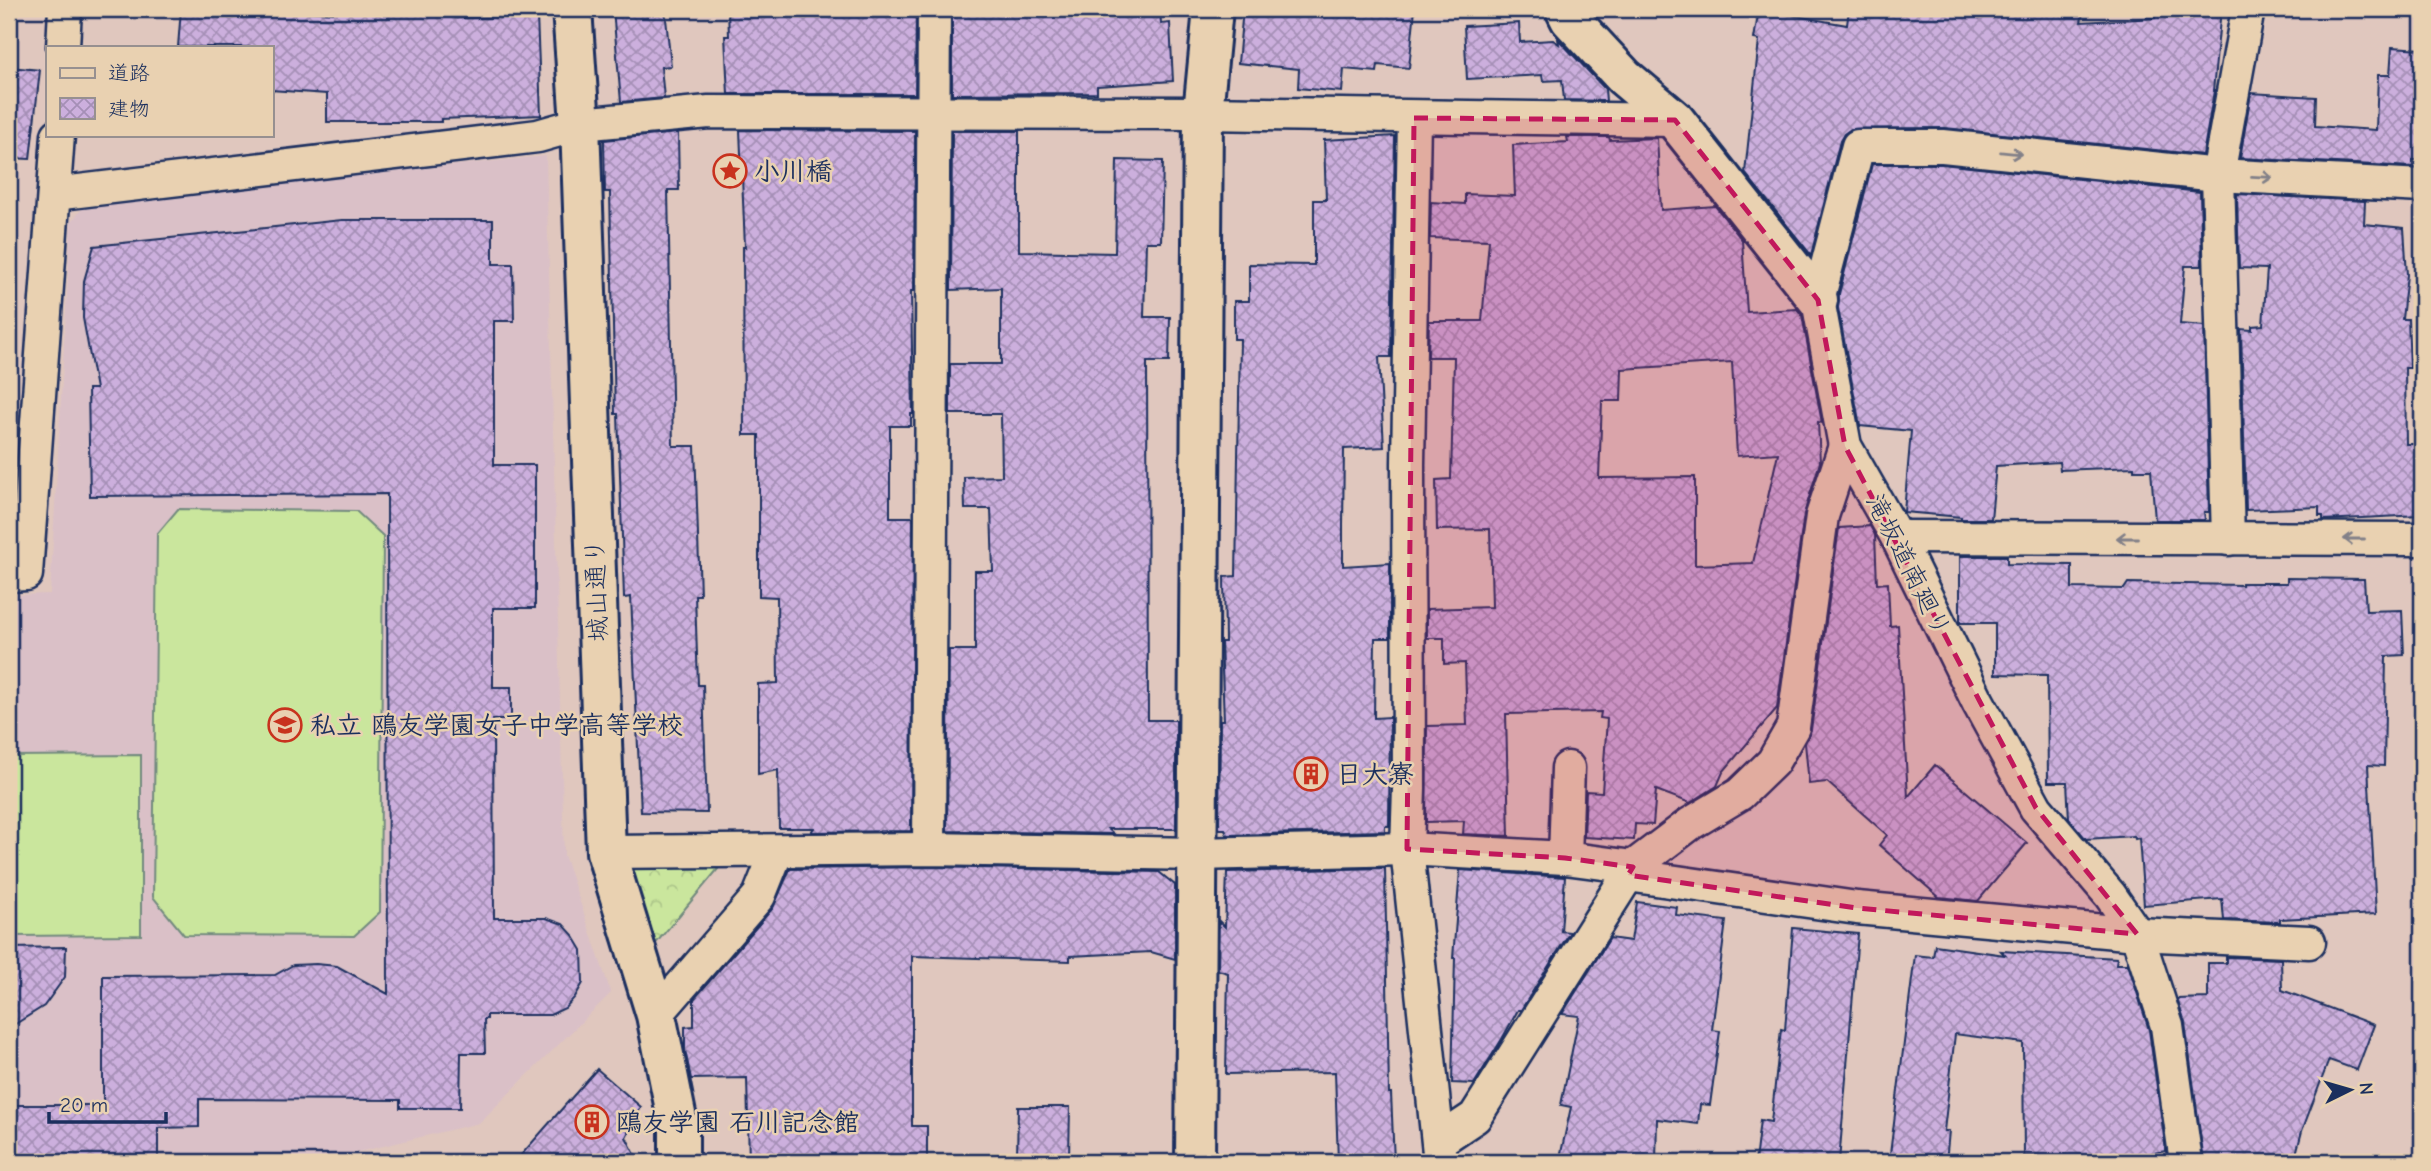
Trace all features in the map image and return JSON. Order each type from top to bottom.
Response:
[{"type":"street","points":[[63,46],[65,9]]},
{"type":"street","name":"城山通り","points":[[572,9],[580,124],[606,852],[656,1015],[679,1129],[679,1162]]},
{"type":"street","points":[[929,849],[934,9]]},
{"type":"street","points":[[1195,1162],[1203,113],[1213,9]]},
{"type":"street","name":"滝坂道南廻り","points":[[1565,9],[1570,19],[1624,77],[1675,120],[1818,300],[1846,446],[1897,537],[1978,702],[2036,808],[2110,895],[2137,934],[2167,1026],[2186,1162]]},
{"type":"street","points":[[2228,539],[2218,175],[2248,9]]},
{"type":"street","points":[[54,194],[538,136],[580,124],[709,112],[1203,113],[1675,120]]},
{"type":"street","points":[[1414,118],[1408,464],[1407,849],[1440,1152]]},
{"type":"street","points":[[9,575],[26,574],[58,136]]},
{"type":"street","points":[[1818,300],[1858,146],[1943,146],[2218,175],[2422,186]]},
{"type":"street","points":[[1440,1152],[1475,1117],[1630,871],[1690,824],[1740,794],[1773,762],[1793,727],[1822,516],[1846,446]]},
{"type":"street","points":[[1897,537],[2422,539]]},
{"type":"street","points":[[1565,858],[1568,768]]},
{"type":"street","points":[[606,852],[929,849],[1197,854],[1407,849],[1565,858],[1857,908],[2137,934],[2309,942]]},
{"type":"street","points":[[656,1015],[759,896],[777,851]]},
{"type":"highlighted area","points":[[1414,118],[1675,120],[1818,300],[1845,446],[2036,808],[2137,934],[1857,908],[1628,875],[1633,867],[1565,858],[1407,849]]},
{"type":"shaded area","name":"私立 鴎友学園女子中学高等学校","points":[[546,156],[564,855],[611,993],[479,1123],[317,1162],[9,1162],[9,595],[50,594],[71,222],[88,202]]},
{"type":"green space","points":[[178,509],[356,511],[383,536],[380,912],[354,936],[184,935],[153,897],[157,534]]},
{"type":"green space","points":[[141,755],[141,935],[9,936],[9,756]]},
{"type":"green space","points":[[723,863],[653,947],[630,865]]},
{"type":"building","points":[[181,9],[274,9],[333,13],[333,9],[420,9],[420,13],[455,13],[455,18],[537,16],[541,115],[441,119],[441,122],[327,122],[327,94],[273,90],[273,46],[178,46]]},
{"type":"building","points":[[613,9],[665,9],[671,66],[661,67],[664,98],[621,102]]},
{"type":"building","points":[[728,9],[916,9],[915,94],[728,94],[725,36],[729,36]]},
{"type":"building","points":[[952,9],[1160,9],[1161,24],[1170,23],[1173,81],[1097,86],[1097,93],[952,94]]},
{"type":"building","points":[[1243,9],[1415,9],[1409,68],[1378,65],[1377,72],[1344,69],[1342,92],[1298,88],[1299,69],[1238,63]]},
{"type":"building","points":[[1759,9],[1784,9],[1784,14],[1847,25],[1849,9],[2084,9],[2081,22],[2155,18],[2157,9],[2221,9],[2214,91],[2203,155],[1945,128],[1851,129],[1840,141],[1811,255],[1745,173],[1759,40],[1754,39]]},
{"type":"building","points":[[1519,23],[1520,42],[1553,40],[1559,44],[1558,39],[1605,89],[1606,101],[1564,100],[1562,80],[1543,81],[1542,75],[1467,79],[1464,26]]},
{"type":"building","points":[[2392,47],[2422,49],[2422,160],[2413,160],[2413,167],[2240,158],[2251,93],[2316,97],[2315,126],[2376,130],[2378,75],[2390,75]]},
{"type":"building","points":[[9,67],[40,70],[30,159],[9,158]]},
{"type":"building","points":[[740,130],[915,131],[914,291],[911,291],[913,414],[911,426],[890,426],[890,517],[913,517],[911,831],[811,832],[814,828],[779,828],[778,770],[758,774],[758,684],[778,683],[777,597],[759,596],[759,435],[744,435],[745,247]]},
{"type":"building","points":[[952,131],[1019,131],[1019,251],[1115,253],[1117,160],[1163,161],[1161,242],[1146,242],[1144,317],[1170,317],[1169,362],[1147,362],[1148,720],[1176,720],[1176,829],[1108,829],[1114,834],[947,831],[949,650],[975,650],[975,571],[993,571],[991,509],[965,509],[964,477],[1002,476],[1001,414],[950,414],[950,364],[1001,364],[1001,288],[951,290]]},
{"type":"building","points":[[678,133],[679,190],[668,190],[673,446],[695,446],[700,595],[695,595],[698,685],[703,685],[707,813],[641,812],[631,597],[624,598],[618,414],[615,414],[610,192],[605,192],[604,140]]},
{"type":"building","points":[[1395,136],[1391,357],[1379,357],[1384,447],[1344,449],[1343,525],[1343,566],[1390,563],[1390,638],[1375,638],[1374,718],[1390,717],[1389,826],[1385,826],[1385,831],[1227,835],[1225,829],[1219,829],[1220,720],[1224,720],[1221,642],[1225,642],[1224,577],[1236,576],[1240,339],[1234,339],[1234,301],[1249,301],[1249,264],[1314,265],[1314,200],[1326,200],[1324,140]]},
{"type":"building","points":[[1567,137],[1609,137],[1610,140],[1657,138],[1661,210],[1715,206],[1742,240],[1747,312],[1797,309],[1802,315],[1822,423],[1818,422],[1820,462],[1804,514],[1777,708],[1723,772],[1717,786],[1690,803],[1656,790],[1653,825],[1635,824],[1634,840],[1584,837],[1586,791],[1602,792],[1607,719],[1600,718],[1601,712],[1506,714],[1509,836],[1463,834],[1464,821],[1426,822],[1427,726],[1467,725],[1465,663],[1444,664],[1444,638],[1427,638],[1427,609],[1492,607],[1490,529],[1437,530],[1436,480],[1451,479],[1454,357],[1428,357],[1429,321],[1482,321],[1489,240],[1430,238],[1431,202],[1465,204],[1465,194],[1515,196],[1513,145],[1568,142]],"holes":[[[1732,362],[1737,456],[1778,453],[1753,563],[1695,565],[1695,477],[1599,478],[1602,401],[1621,401],[1622,369]]]},
{"type":"building","points":[[1872,164],[1942,164],[2200,192],[2202,266],[2185,266],[2180,324],[2204,326],[2209,512],[2204,512],[2205,520],[2155,520],[2151,470],[2134,470],[2134,467],[2060,470],[2059,462],[1996,466],[1991,519],[1961,519],[1904,512],[1911,431],[1860,426],[1838,308],[1839,294]]},
{"type":"building","points":[[2237,194],[2365,201],[2364,224],[2404,228],[2407,275],[2402,319],[2408,319],[2410,368],[2405,368],[2406,444],[2417,444],[2420,515],[2323,520],[2323,516],[2319,516],[2319,507],[2246,510],[2241,329],[2252,330],[2252,326],[2263,325],[2267,269],[2239,268]]},
{"type":"building","points":[[342,220],[493,220],[493,264],[513,264],[514,321],[494,321],[494,465],[535,465],[535,608],[493,608],[493,687],[511,687],[511,720],[493,720],[494,918],[546,918],[563,924],[582,950],[583,983],[565,1008],[550,1015],[487,1015],[487,1019],[484,1019],[485,1053],[461,1053],[460,1108],[400,1108],[400,1100],[199,1099],[199,1127],[158,1128],[158,1162],[9,1162],[9,1105],[103,1105],[103,976],[275,975],[293,965],[316,964],[337,966],[388,994],[387,494],[90,496],[88,389],[96,389],[83,318],[84,281],[94,246]]},
{"type":"building","points":[[1870,526],[1875,535],[1877,584],[1888,583],[1890,626],[1898,625],[1908,797],[1935,765],[2027,843],[1978,901],[1939,897],[1879,845],[1887,835],[1827,782],[1809,784],[1805,743],[1811,730],[1839,528]]},
{"type":"building","points":[[1960,556],[2007,556],[2007,564],[2072,565],[2072,588],[2124,589],[2128,583],[2287,583],[2287,578],[2364,579],[2366,611],[2402,610],[2404,655],[2386,656],[2384,766],[2368,765],[2376,914],[2280,919],[2280,922],[2224,920],[2222,899],[2144,905],[2139,838],[2086,839],[2069,819],[2067,782],[2048,782],[2047,675],[1995,674],[1995,623],[1960,623]]},
{"type":"building","points":[[929,867],[1159,872],[1175,885],[1175,959],[1151,952],[1070,956],[1070,961],[912,956],[912,1126],[927,1126],[927,1162],[749,1162],[747,1078],[691,1079],[685,1050],[685,1027],[694,1026],[694,999],[773,908],[790,869]]},
{"type":"building","points":[[1385,868],[1389,1093],[1394,1162],[1338,1162],[1335,1072],[1226,1074],[1228,973],[1218,970],[1219,921],[1225,927],[1227,872]]},
{"type":"building","points":[[1460,870],[1565,877],[1561,931],[1570,932],[1521,1010],[1518,1010],[1474,1084],[1452,1083],[1453,958]]},
{"type":"building","points":[[1637,902],[1677,907],[1676,915],[1726,921],[1712,1030],[1720,1031],[1710,1105],[1700,1104],[1698,1124],[1657,1119],[1656,1162],[1559,1162],[1571,1107],[1561,1105],[1579,1016],[1562,1014],[1610,938],[1631,941]]},
{"type":"building","points":[[1793,928],[1858,934],[1839,1162],[1755,1162],[1760,1120],[1771,1122],[1781,1029],[1785,1030]]},
{"type":"building","points":[[1935,945],[2005,955],[2001,951],[2117,958],[2116,964],[2128,964],[2149,1030],[2166,1151],[2122,1158],[2024,1156],[2023,1043],[1955,1034],[1944,1131],[1949,1131],[1946,1162],[1889,1162],[1915,955],[1933,957]]},
{"type":"building","points":[[66,947],[65,977],[44,1006],[9,1028],[9,948]]},
{"type":"building","points":[[2226,957],[2281,959],[2282,990],[2374,1025],[2357,1070],[2329,1060],[2302,1131],[2294,1162],[2204,1162],[2185,1023],[2177,999],[2208,998],[2208,963],[2226,963]]},
{"type":"building","name":"鴎友学園 石川記念館","points":[[597,1069],[641,1107],[626,1137],[639,1162],[515,1162]]},
{"type":"building","points":[[1018,1107],[1070,1107],[1069,1157],[1017,1157]]},
{"type":"place","name":"小川橋","points":[[730,171]]},
{"type":"place","name":"私立 鴎友学園女子中学高等学校","points":[[285,725]]},
{"type":"place","name":"日大寮","points":[[1311,774]]},
{"type":"place","name":"鴎友学園 石川記念館","points":[[592,1122]]}]
